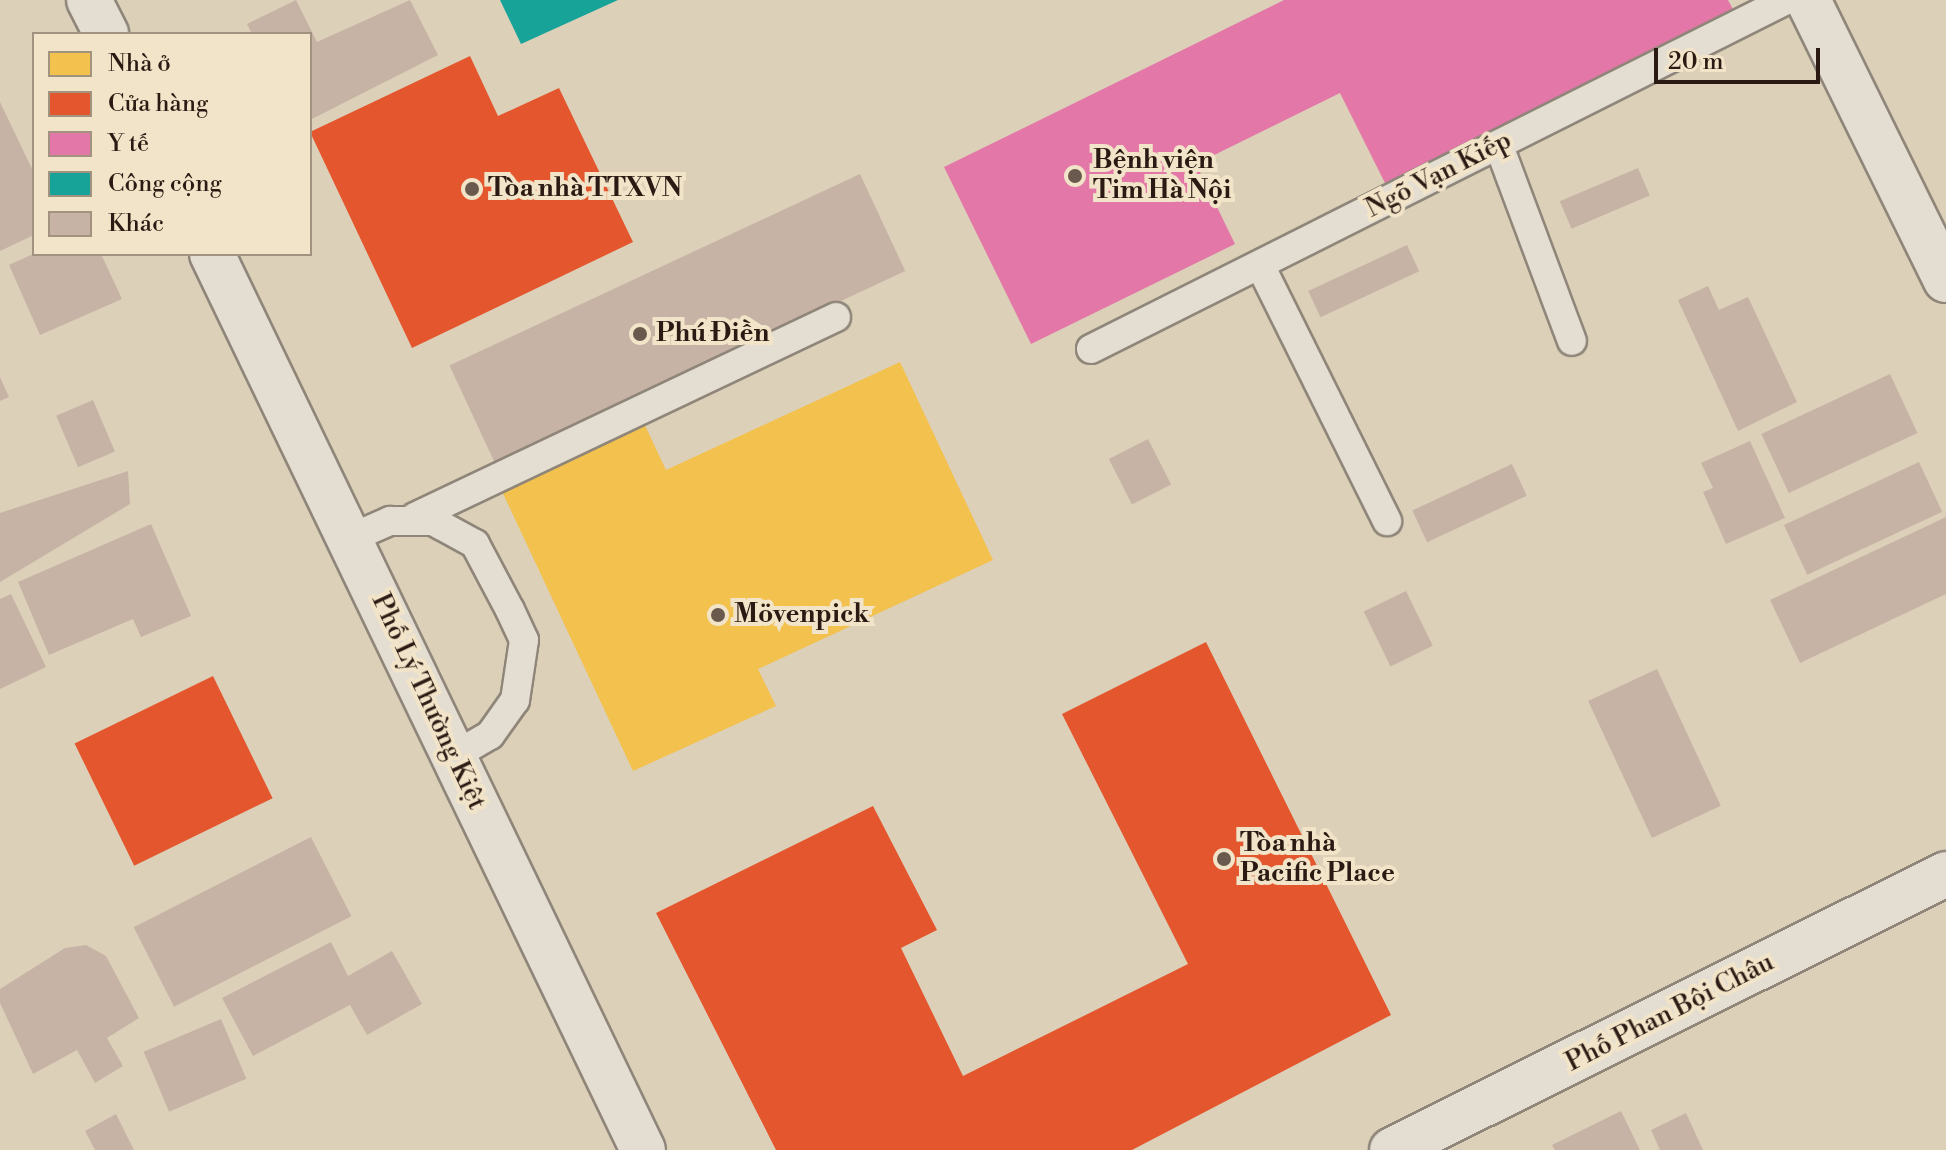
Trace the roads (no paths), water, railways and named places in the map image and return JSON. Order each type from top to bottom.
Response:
[{"type":"street","points":[[89,0],[105,32]]},
{"type":"street","points":[[1808,0],[1946,280]]},
{"type":"street","name":"Phố Lý Thường Kiệt","points":[[213,256],[643,1150]]},
{"type":"street","name":"Phố Phan Bội Châu","points":[[1392,1150],[1946,874]]},
{"type":"lane","name":"Ngõ Vạn Kiếp","points":[[1091,349],[1786,0]]},
{"type":"lane","points":[[1499,146],[1572,341]]},
{"type":"lane","points":[[1260,265],[1387,521]]},
{"type":"lane","points":[[351,538],[390,521],[415,517],[836,317]]},
{"type":"lane","points":[[415,517],[433,521],[475,544],[524,640],[521,683],[505,717],[481,742],[454,756]]},
{"type":"place","name":"Bệnh viện Tim Hà Nội","points":[[1075,176]]},
{"type":"place","name":"Tòa nhà TTXVN","points":[[472,189]]},
{"type":"place","name":"Phú Điền","points":[[640,334]]},
{"type":"place","name":"Mövenpick","points":[[718,615]]},
{"type":"place","name":"Tòa nhà Pacific Place","points":[[1224,859]]}]
